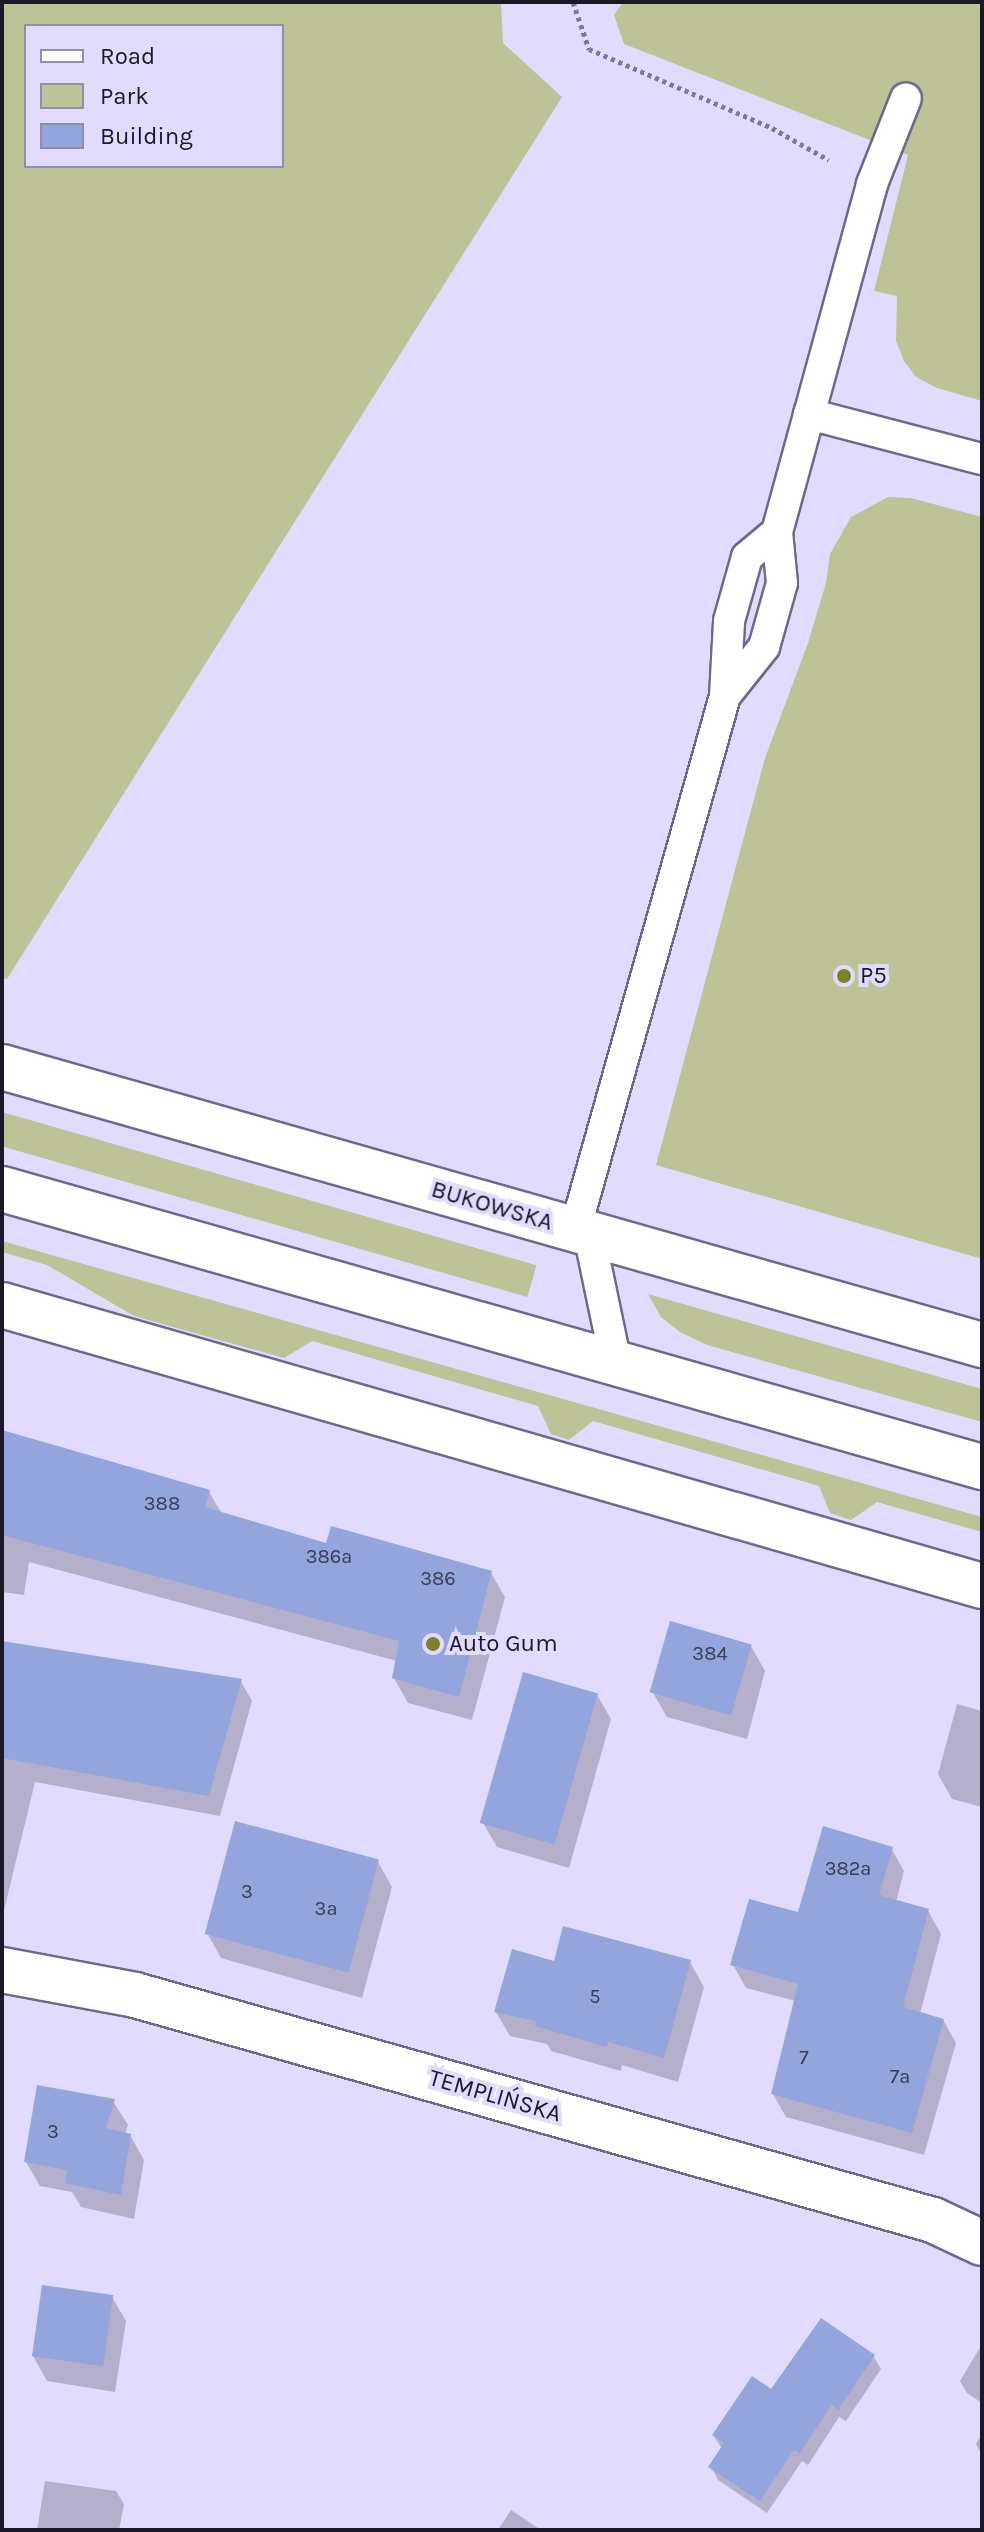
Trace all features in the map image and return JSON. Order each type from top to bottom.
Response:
[{"type":"main road","name":"BUKOWSKA","points":[[2,1067],[982,1345]]},
{"type":"main road","points":[[2,1189],[982,1467]]},
{"type":"main road","points":[[2,1305],[393,1420],[982,1586]]},
{"type":"main road","name":"TEMPLIŃSKA","points":[[2,1970],[150,1999],[933,2220],[982,2243]]},
{"type":"lane","points":[[725,696],[764,647],[782,583],[777,532],[872,184],[906,98]]},
{"type":"lane","points":[[809,414],[982,459]]},
{"type":"lane","points":[[616,1363],[582,1232],[725,696],[729,621],[747,557],[777,532]]},
{"type":"path","points":[[573,2],[589,49],[772,128],[872,184]]},
{"type":"green space","points":[[2,2],[501,2],[503,43],[562,97],[7,979],[2,978]]},
{"type":"green space","points":[[623,2],[982,2],[982,401],[937,388],[916,377],[904,361],[896,341],[897,296],[874,291],[908,155],[624,44],[614,15]]},
{"type":"green space","name":"P5","points":[[888,497],[911,498],[982,517],[982,1259],[656,1165],[765,758],[808,643],[826,583],[830,554],[851,517]]},
{"type":"green space","points":[[2,1112],[536,1265],[527,1297],[2,1146]]},
{"type":"green space","points":[[2,1241],[982,1517],[982,1532],[877,1502],[851,1520],[830,1513],[819,1486],[593,1421],[569,1440],[551,1434],[538,1406],[312,1341],[284,1358],[134,1316],[47,1265],[2,1252]]},
{"type":"green space","points":[[648,1294],[982,1389],[982,1422],[707,1345],[680,1332],[661,1317]]},
{"type":"building","points":[[2,1430],[210,1490],[205,1507],[326,1543],[331,1526],[492,1571],[459,1697],[392,1678],[399,1641],[2,1535]]},
{"type":"building","points":[[670,1621],[752,1644],[731,1716],[650,1692]]},
{"type":"building","points":[[2,1641],[242,1679],[209,1796],[2,1758]]},
{"type":"building","points":[[523,1672],[598,1693],[555,1844],[480,1823]]},
{"type":"building","points":[[235,1821],[379,1860],[349,1973],[205,1934]]},
{"type":"building","points":[[823,1826],[893,1847],[879,1895],[929,1909],[903,2007],[944,2019],[912,2133],[771,2094],[798,1984],[730,1965],[749,1899],[798,1912]]},
{"type":"building","points":[[563,1926],[691,1960],[664,2058],[608,2042],[607,2047],[535,2026],[536,2021],[494,2012],[512,1949],[554,1961]]},
{"type":"building","points":[[37,2085],[115,2099],[106,2128],[131,2134],[121,2195],[65,2183],[67,2170],[24,2162]]},
{"type":"building","points":[[42,2285],[113,2295],[103,2366],[32,2356]]},
{"type":"building","points":[[821,2318],[875,2355],[838,2410],[832,2405],[800,2453],[794,2450],[760,2501],[708,2467],[724,2443],[712,2435],[752,2376],[771,2389]]},
{"type":"place","name":"P5","points":[[844,976]]},
{"type":"place","name":"Auto Gum","points":[[433,1644]]}]
